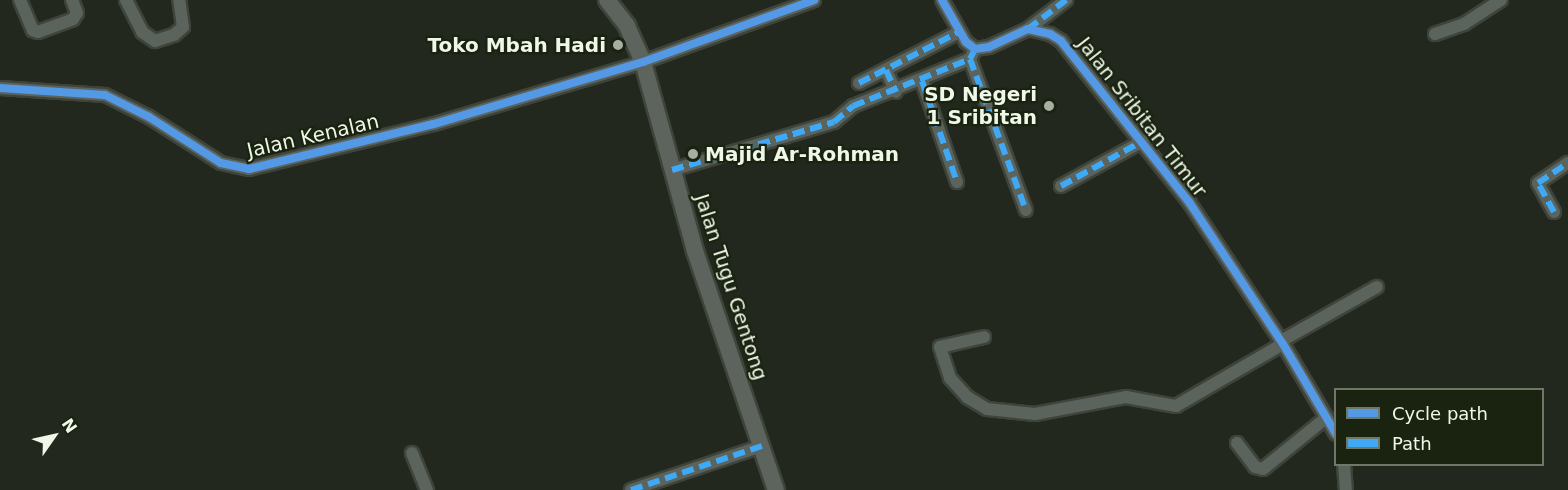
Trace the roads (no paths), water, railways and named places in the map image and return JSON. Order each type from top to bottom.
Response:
[{"type":"main road","name":"Jalan Tugu Gentong","points":[[607,0],[627,26],[644,62],[695,251],[776,490]]},
{"type":"street","points":[[20,0],[33,30],[42,32],[73,19],[77,13],[72,0]]},
{"type":"street","points":[[126,0],[142,32],[155,41],[174,35],[183,27],[179,0]]},
{"type":"street","name":"Jalan Kenalan","points":[[0,88],[105,94],[150,117],[221,163],[249,169],[404,133],[644,62],[814,0]]},
{"type":"street","points":[[942,0],[972,54],[1026,210]]},
{"type":"street","points":[[672,170],[834,122],[853,106],[922,81],[972,54],[1028,29],[1066,0]]},
{"type":"street","points":[[1435,34],[1464,24],[1502,0]]},
{"type":"street","name":"Jalan Sribitan Timur","points":[[1028,29],[1050,34],[1061,42],[1143,141],[1189,202],[1282,343],[1327,417],[1334,433]]},
{"type":"street","points":[[859,83],[959,32]]},
{"type":"street","points":[[886,70],[896,92]]},
{"type":"street","points":[[922,81],[957,182]]},
{"type":"street","points":[[1061,186],[1143,141]]},
{"type":"street","points":[[1554,212],[1538,183],[1568,163]]},
{"type":"street","points":[[984,337],[940,347],[950,378],[967,397],[987,409],[1035,414],[1126,397],[1176,406],[1377,287]]},
{"type":"street","points":[[1237,443],[1255,467],[1263,469],[1327,417]]},
{"type":"street","points":[[631,490],[762,446]]},
{"type":"street","points":[[412,453],[427,490]]},
{"type":"street","points":[[1344,466],[1346,490]]},
{"type":"place","name":"Toko Mbah Hadi","points":[[618,45]]},
{"type":"place","name":"SD Negeri 1 Sribitan","points":[[1049,106]]},
{"type":"place","name":"Majid Ar-Rohman","points":[[693,154]]}]
